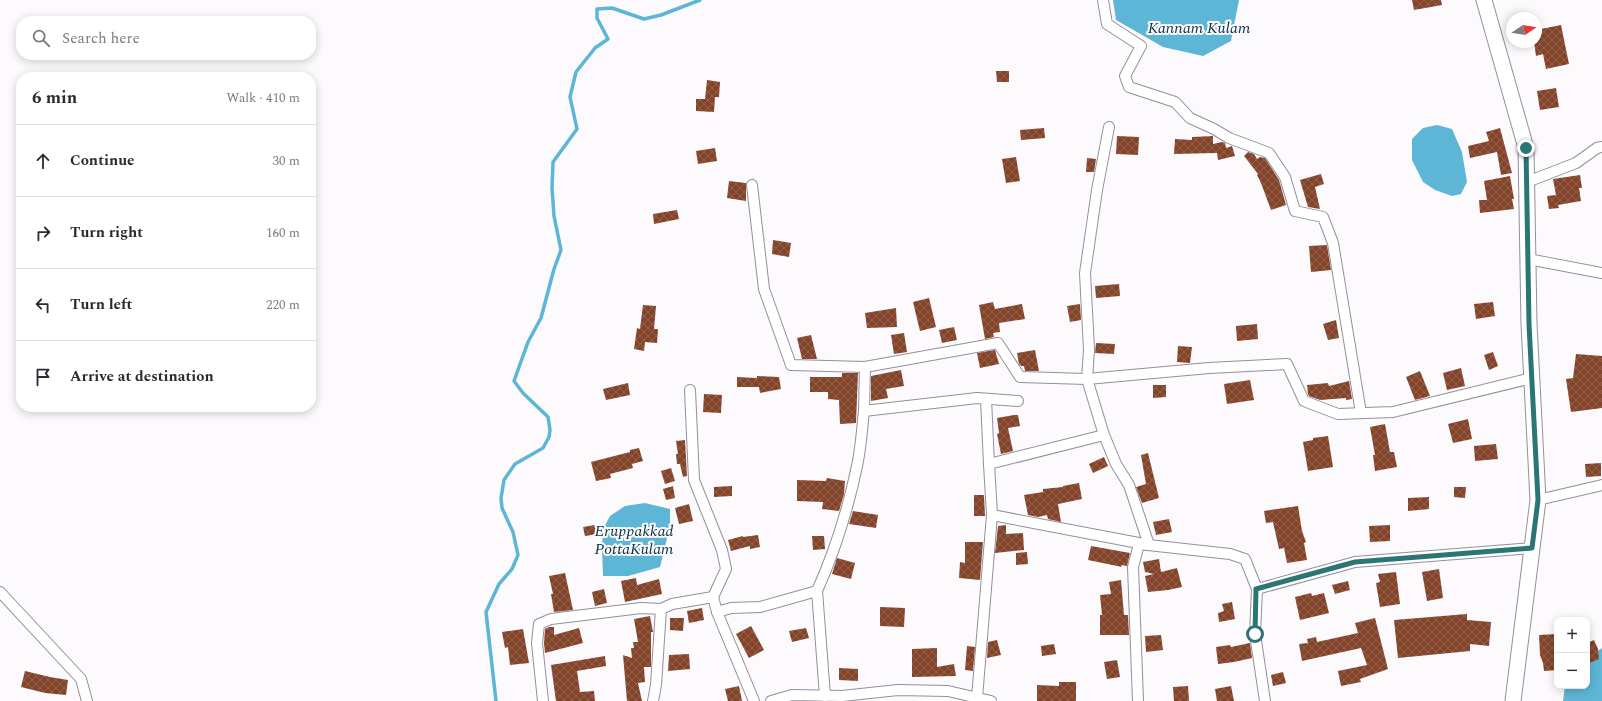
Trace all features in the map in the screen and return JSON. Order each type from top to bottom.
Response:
[{"type":"main road","points":[[1484,0],[1526,148],[1532,378],[1538,500],[1513,701]]},
{"type":"street","points":[[1103,0],[1107,24],[1141,46],[1125,76],[1129,87],[1175,102],[1190,118],[1229,138],[1269,153],[1285,177],[1295,211],[1323,217],[1333,243],[1362,413]]},
{"type":"street","points":[[1109,127],[1097,190],[1085,273],[1088,350],[1087,379],[1104,434],[1116,464],[1128,485],[1150,545]]},
{"type":"street","points":[[1527,182],[1576,163],[1602,146]]},
{"type":"street","points":[[752,185],[764,289],[791,365],[865,367],[998,343],[1020,377],[1087,379],[1209,368],[1287,364],[1304,401],[1338,414],[1393,412],[1532,378]]},
{"type":"street","points":[[1528,259],[1602,273]]},
{"type":"street","points":[[825,696],[817,591],[829,564],[845,516],[857,465],[864,411],[865,367]]},
{"type":"street","points":[[690,390],[694,480],[722,550],[726,569],[713,597],[717,612],[754,701]]},
{"type":"street","points":[[864,411],[976,398],[1018,401]]},
{"type":"street","points":[[978,698],[992,515],[986,399]]},
{"type":"street","points":[[989,464],[1104,434]]},
{"type":"street","points":[[1538,500],[1602,485]]},
{"type":"street","points":[[992,515],[1150,545]]},
{"type":"street","points":[[1138,701],[1133,567],[1140,544],[1230,554],[1245,559],[1256,589],[1255,634],[1265,701]]},
{"type":"street","points":[[1256,589],[1355,562],[1532,548]]},
{"type":"street","points":[[717,612],[731,608],[760,607],[817,591]]},
{"type":"street","points":[[0,592],[81,679],[87,701]]},
{"type":"street","points":[[543,701],[537,643],[538,624],[550,619],[641,608],[661,609],[672,604],[713,597]]},
{"type":"street","points":[[653,701],[656,685],[661,609]]},
{"type":"street","points":[[771,701],[792,695],[842,696],[898,690],[948,691],[991,701]]},
{"type":"water","name":"Kannam Kulam","points":[[1113,0],[1239,0],[1231,41],[1203,56],[1163,47],[1116,20]]},
{"type":"water","points":[[1437,125],[1452,129],[1462,152],[1467,182],[1461,194],[1452,196],[1435,190],[1423,182],[1412,160],[1412,139],[1423,128]]},
{"type":"water","name":"Eruppakkad PottaKulam","points":[[645,503],[670,509],[670,526],[660,567],[628,576],[603,576],[603,529],[610,516],[625,506]]},
{"type":"water","points":[[1602,648],[1602,701],[1563,701],[1565,689],[1590,689],[1590,657]]},
{"type":"building","points":[[1412,0],[1441,0],[1442,5],[1414,10]]},
{"type":"building","points":[[1561,25],[1569,64],[1546,69],[1543,54],[1536,56],[1535,48],[1542,48],[1542,29]]},
{"type":"building","points":[[996,71],[1009,71],[1009,82],[997,82]]},
{"type":"building","points":[[707,80],[720,82],[719,97],[715,97],[714,112],[696,111],[696,99],[705,99]]},
{"type":"building","points":[[1556,88],[1559,107],[1540,110],[1537,91]]},
{"type":"building","points":[[1044,128],[1045,138],[1021,140],[1020,130]]},
{"type":"building","points":[[1500,128],[1512,173],[1501,175],[1497,152],[1470,158],[1468,146],[1489,141],[1486,132]]},
{"type":"building","points":[[1117,136],[1139,137],[1138,155],[1116,154]]},
{"type":"building","points":[[1213,136],[1213,144],[1222,142],[1225,143],[1226,148],[1232,146],[1235,156],[1218,160],[1217,153],[1174,154],[1175,139],[1192,140],[1192,137]]},
{"type":"building","points":[[715,148],[717,161],[698,164],[696,151]]},
{"type":"building","points":[[1248,152],[1254,154],[1257,159],[1260,157],[1265,158],[1279,180],[1286,205],[1271,210],[1257,175],[1258,174],[1244,156]]},
{"type":"building","points":[[1016,157],[1020,181],[1006,183],[1002,159]]},
{"type":"building","points":[[1087,158],[1096,159],[1094,172],[1086,172]]},
{"type":"building","points":[[1321,174],[1324,184],[1315,187],[1320,209],[1308,207],[1300,180]]},
{"type":"building","points":[[1580,175],[1582,188],[1579,188],[1581,201],[1558,205],[1559,208],[1549,209],[1547,196],[1556,195],[1553,179]]},
{"type":"building","points":[[1510,176],[1514,199],[1512,199],[1514,209],[1480,213],[1479,200],[1487,200],[1484,181]]},
{"type":"building","points":[[729,181],[746,183],[746,201],[727,198]]},
{"type":"building","points":[[677,210],[679,219],[654,224],[653,214]]},
{"type":"building","points":[[773,240],[791,243],[789,257],[772,254]]},
{"type":"building","points":[[1327,245],[1331,270],[1311,272],[1309,246]]},
{"type":"building","points":[[1119,284],[1120,296],[1096,298],[1095,286]]},
{"type":"building","points":[[929,298],[936,327],[920,331],[913,302]]},
{"type":"building","points":[[993,302],[995,309],[1022,304],[1025,319],[999,323],[1000,332],[993,333],[994,337],[985,339],[979,305]]},
{"type":"building","points":[[1493,302],[1495,316],[1476,319],[1474,304]]},
{"type":"building","points":[[1080,304],[1081,320],[1070,322],[1067,306]]},
{"type":"building","points":[[643,305],[656,306],[654,329],[658,329],[657,343],[645,342],[644,351],[634,349],[637,328],[640,329]]},
{"type":"building","points":[[896,308],[897,327],[867,328],[865,313]]},
{"type":"building","points":[[1336,320],[1339,338],[1328,340],[1323,324]]},
{"type":"building","points":[[1257,324],[1258,339],[1237,341],[1236,326]]},
{"type":"building","points":[[954,327],[957,340],[942,343],[939,330]]},
{"type":"building","points":[[904,333],[907,352],[894,354],[891,335]]},
{"type":"building","points":[[811,335],[817,359],[802,359],[797,338]]},
{"type":"building","points":[[1096,343],[1115,344],[1114,354],[1095,353]]},
{"type":"building","points":[[1178,346],[1192,347],[1190,363],[1177,362]]},
{"type":"building","points":[[995,350],[999,364],[980,368],[977,353]]},
{"type":"building","points":[[1035,350],[1039,371],[1025,371],[1024,366],[1019,364],[1017,353]]},
{"type":"building","points":[[1493,352],[1498,366],[1489,370],[1484,355]]},
{"type":"building","points":[[1576,354],[1602,356],[1602,408],[1571,412],[1566,379],[1573,378]]},
{"type":"building","points":[[1461,368],[1465,386],[1447,390],[1443,373]]},
{"type":"building","points":[[901,370],[904,386],[886,389],[888,398],[871,401],[871,376]]},
{"type":"building","points":[[1420,371],[1430,396],[1415,400],[1406,377]]},
{"type":"building","points":[[842,373],[858,373],[856,423],[840,424],[839,400],[828,399],[828,392],[810,392],[810,377],[842,377]]},
{"type":"building","points":[[757,376],[779,377],[781,389],[760,393],[759,387],[737,387],[737,377],[757,378]]},
{"type":"building","points":[[1250,380],[1254,400],[1227,404],[1224,384]]},
{"type":"building","points":[[1349,381],[1352,399],[1320,400],[1309,396],[1308,394],[1307,385],[1328,383],[1329,386]]},
{"type":"building","points":[[628,383],[630,395],[606,400],[603,389]]},
{"type":"building","points":[[1153,385],[1166,385],[1166,397],[1153,398]]},
{"type":"building","points":[[704,394],[722,395],[721,413],[703,412]]},
{"type":"building","points":[[1018,415],[1020,426],[1008,428],[1013,451],[1001,454],[997,434],[999,433],[997,418]]},
{"type":"building","points":[[1468,419],[1472,439],[1453,443],[1448,424]]},
{"type":"building","points":[[1385,424],[1390,452],[1394,452],[1397,467],[1375,471],[1373,455],[1375,455],[1370,427]]},
{"type":"building","points":[[1328,436],[1333,467],[1308,471],[1303,442],[1313,440],[1313,438]]},
{"type":"building","points":[[685,440],[687,476],[683,477],[680,464],[677,464],[676,454],[678,454],[676,441]]},
{"type":"building","points":[[1496,444],[1498,459],[1475,461],[1474,446]]},
{"type":"building","points":[[639,448],[643,461],[632,464],[633,468],[610,474],[611,478],[596,481],[591,462],[630,452],[630,450]]},
{"type":"building","points":[[1148,453],[1159,498],[1142,503],[1136,487],[1146,484],[1141,455]]},
{"type":"building","points":[[1104,457],[1108,466],[1093,473],[1089,464]]},
{"type":"building","points":[[1601,463],[1601,476],[1586,477],[1585,464]]},
{"type":"building","points":[[671,468],[675,481],[665,484],[661,471]]},
{"type":"building","points":[[827,478],[845,481],[844,494],[839,511],[822,509],[823,502],[797,501],[797,480],[826,481]]},
{"type":"building","points":[[1079,483],[1082,499],[1058,504],[1061,522],[1048,519],[1047,515],[1038,517],[1028,515],[1024,495],[1043,492],[1043,489],[1063,487]]},
{"type":"building","points":[[673,486],[675,498],[666,500],[663,489]]},
{"type":"building","points":[[732,486],[732,496],[714,497],[714,487]]},
{"type":"building","points":[[1454,487],[1466,487],[1465,498],[1454,497]]},
{"type":"building","points":[[974,495],[984,495],[985,516],[974,516]]},
{"type":"building","points":[[1429,497],[1429,509],[1408,511],[1408,498]]},
{"type":"building","points":[[689,504],[693,521],[679,524],[675,508]]},
{"type":"building","points":[[1298,506],[1302,531],[1306,542],[1304,543],[1307,560],[1287,563],[1284,548],[1279,549],[1273,522],[1266,523],[1264,511]]},
{"type":"building","points":[[853,511],[878,515],[876,528],[849,524]]},
{"type":"building","points":[[1169,519],[1172,532],[1156,535],[1153,522]]},
{"type":"building","points":[[595,525],[597,534],[585,536],[583,527]]},
{"type":"building","points":[[1006,525],[1006,534],[1023,533],[1024,550],[995,553],[998,526]]},
{"type":"building","points":[[1390,525],[1390,541],[1370,542],[1369,526]]},
{"type":"building","points":[[758,535],[760,547],[750,549],[750,546],[731,551],[728,540],[743,536]]},
{"type":"building","points":[[812,536],[824,536],[825,549],[813,550]]},
{"type":"building","points":[[965,542],[983,542],[980,580],[959,578],[960,562],[965,563]]},
{"type":"building","points":[[1091,546],[1130,553],[1127,566],[1121,565],[1122,567],[1088,560]]},
{"type":"building","points":[[1027,552],[1028,564],[1016,565],[1016,553]]},
{"type":"building","points":[[837,558],[855,563],[851,579],[832,574]]},
{"type":"building","points":[[1159,559],[1161,572],[1177,568],[1182,587],[1148,592],[1145,576],[1154,574],[1145,572],[1143,562]]},
{"type":"building","points":[[1439,569],[1443,598],[1427,601],[1422,572]]},
{"type":"building","points":[[1396,572],[1400,604],[1380,607],[1376,583],[1380,582],[1378,574]]},
{"type":"building","points":[[565,573],[573,610],[554,612],[551,594],[553,594],[549,576]]},
{"type":"building","points":[[636,578],[637,585],[659,579],[662,594],[625,602],[621,581]]},
{"type":"building","points":[[1121,580],[1124,615],[1128,615],[1129,635],[1100,635],[1100,615],[1102,615],[1100,595],[1111,594],[1109,582]]},
{"type":"building","points":[[1348,581],[1350,590],[1335,594],[1332,585]]},
{"type":"building","points":[[604,589],[607,603],[595,606],[592,592]]},
{"type":"building","points":[[1311,593],[1312,596],[1324,593],[1329,613],[1300,620],[1295,597]]},
{"type":"building","points":[[1232,602],[1235,619],[1219,622],[1218,613],[1224,611],[1222,604]]},
{"type":"building","points":[[880,607],[905,608],[904,627],[880,626]]},
{"type":"building","points":[[702,608],[704,620],[689,623],[687,611]]},
{"type":"building","points":[[1467,614],[1467,620],[1491,622],[1489,646],[1470,644],[1470,651],[1398,658],[1394,620]]},
{"type":"building","points":[[650,616],[653,632],[651,632],[651,667],[644,667],[645,682],[638,683],[642,701],[627,701],[623,655],[632,658],[631,648],[634,648],[633,642],[638,642],[634,619]]},
{"type":"building","points":[[670,618],[684,618],[683,631],[670,630]]},
{"type":"building","points":[[1375,618],[1388,669],[1360,679],[1361,682],[1341,686],[1338,671],[1367,665],[1361,648],[1302,661],[1299,644],[1308,643],[1307,639],[1316,637],[1317,642],[1358,633],[1355,623]]},
{"type":"building","points":[[751,626],[764,650],[749,658],[736,634]]},
{"type":"building","points":[[554,627],[554,635],[579,628],[583,643],[545,653],[545,629]]},
{"type":"building","points":[[806,628],[809,638],[792,642],[789,631]]},
{"type":"building","points":[[523,629],[529,663],[510,665],[508,647],[505,648],[502,632]]},
{"type":"building","points":[[1554,634],[1554,670],[1544,671],[1540,655],[1539,635]]},
{"type":"building","points":[[1161,635],[1163,650],[1146,652],[1145,636]]},
{"type":"building","points":[[997,640],[1001,655],[987,658],[988,642]]},
{"type":"building","points":[[1594,640],[1598,649],[1599,659],[1590,663],[1590,653],[1590,642]]},
{"type":"building","points":[[1250,643],[1252,658],[1218,664],[1216,647],[1230,645],[1231,647]]},
{"type":"building","points":[[1054,644],[1056,654],[1042,656],[1041,646]]},
{"type":"building","points":[[967,646],[975,647],[973,671],[965,670]]},
{"type":"building","points":[[937,648],[937,667],[954,664],[956,676],[912,677],[912,649]]},
{"type":"building","points":[[689,654],[690,669],[668,671],[669,655]]},
{"type":"building","points":[[605,656],[606,666],[577,671],[580,692],[594,691],[595,701],[556,701],[551,665]]},
{"type":"building","points":[[1117,660],[1120,677],[1107,679],[1104,662]]},
{"type":"building","points":[[839,668],[858,669],[858,681],[839,680]]},
{"type":"building","points":[[25,671],[68,680],[66,695],[45,693],[21,687]]},
{"type":"building","points":[[1283,672],[1286,683],[1273,686],[1271,675]]},
{"type":"building","points":[[1059,682],[1076,682],[1076,701],[1037,701],[1037,685],[1059,686]]},
{"type":"building","points":[[739,686],[742,701],[728,701],[725,689]]},
{"type":"building","points":[[1188,686],[1189,701],[1174,701],[1173,687]]},
{"type":"building","points":[[1231,686],[1234,701],[1217,701],[1215,689]]},
{"type":"waterway","points":[[496,701],[486,612],[499,584],[512,569],[518,555],[513,532],[502,508],[501,498],[504,480],[515,464],[543,448],[549,437],[550,430],[548,417],[523,393],[514,381],[528,342],[541,318],[554,269],[561,250],[554,216],[552,188],[553,162],[577,129],[570,97],[576,72],[595,48],[608,39],[597,18],[597,9],[612,8],[644,19],[661,15],[700,0]]},
{"type":"route","points":[[1255,634],[1256,589],[1355,562],[1532,548],[1538,500],[1529,324],[1526,148]]}]
